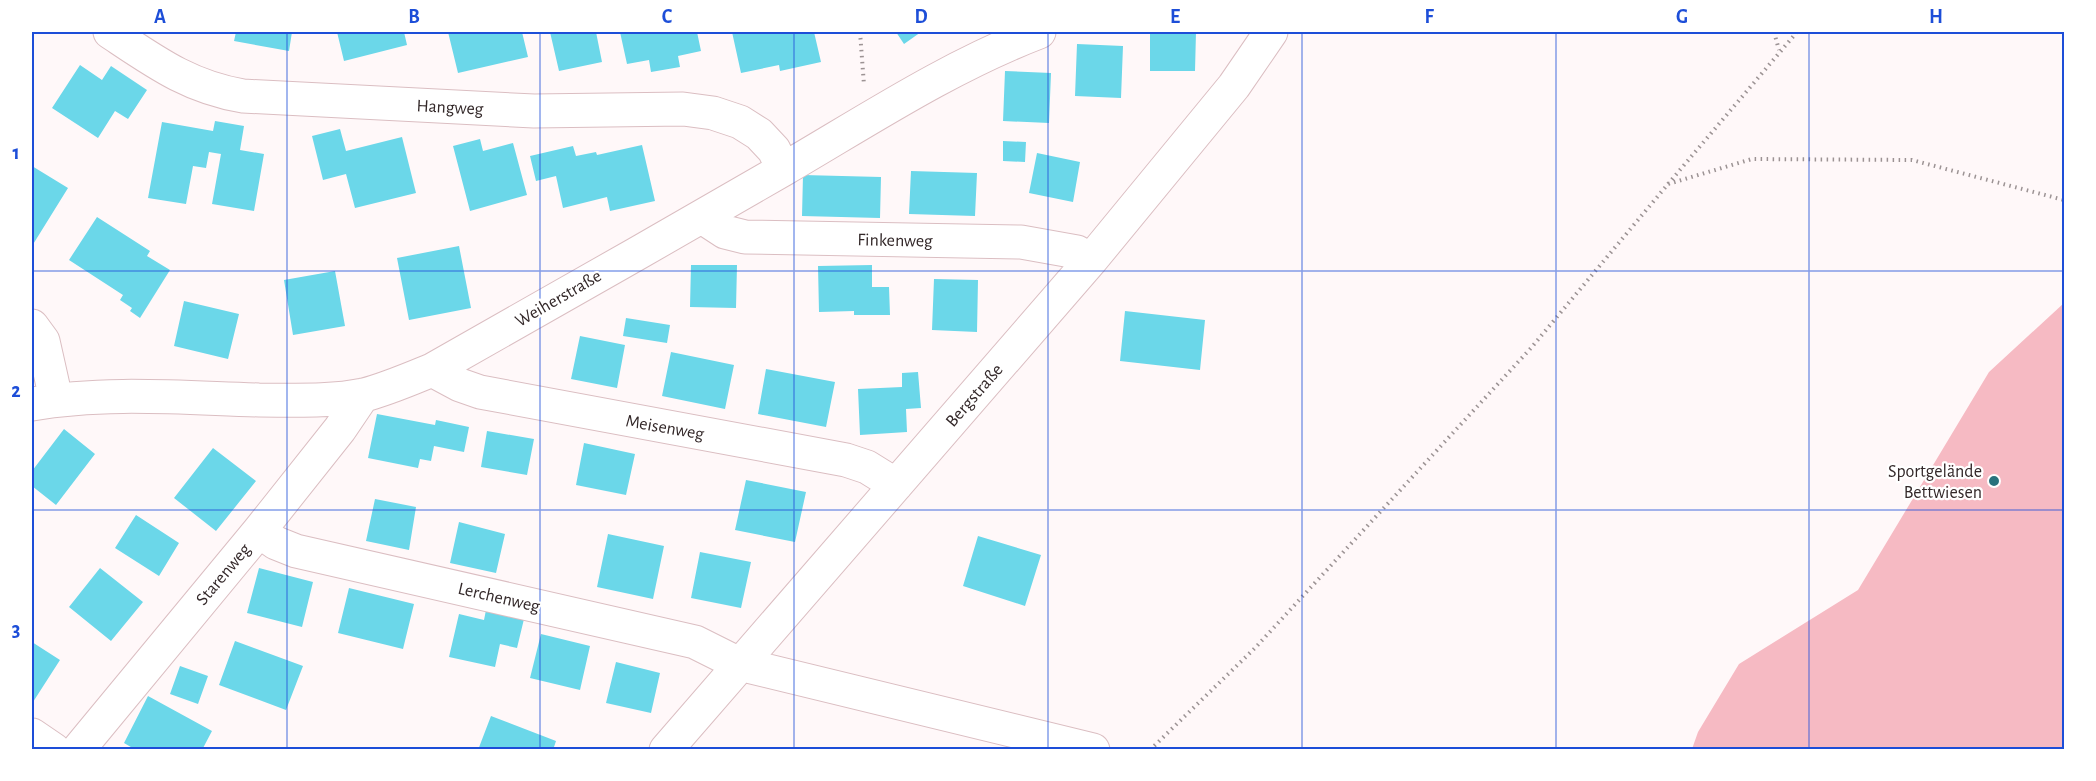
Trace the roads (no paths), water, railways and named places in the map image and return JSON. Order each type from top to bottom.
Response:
[{"type":"street","name":"Hangweg","points":[[110,32],[180,78],[202,87],[243,96],[534,111],[683,109],[713,113],[740,122],[759,134],[774,150],[783,169]]},
{"type":"street","name":"Weiherstraße","points":[[44,402],[320,400],[363,395],[432,370],[702,217],[939,77],[987,52],[1039,32]]},
{"type":"street","name":"Bergstraße","points":[[666,750],[1091,260],[1234,86],[1271,32]]},
{"type":"street","name":"Finkenweg","points":[[702,217],[725,232],[745,237],[1021,243],[1077,252],[1091,260]]},
{"type":"street","points":[[32,326],[43,341],[44,402]]},
{"type":"street","name":"Meisenweg","points":[[432,370],[445,378],[480,392],[846,460],[867,467],[896,485]]},
{"type":"street","name":"Starenweg","points":[[78,750],[259,531],[340,429],[363,395]]},
{"type":"street","name":"Lerchenweg","points":[[259,531],[276,543],[296,551],[695,642],[739,664],[1094,750]]},
{"type":"street","points":[[32,735],[54,750]]},
{"type":"place","name":"Sportgelände Bettwiesen","points":[[1994,481]]}]
